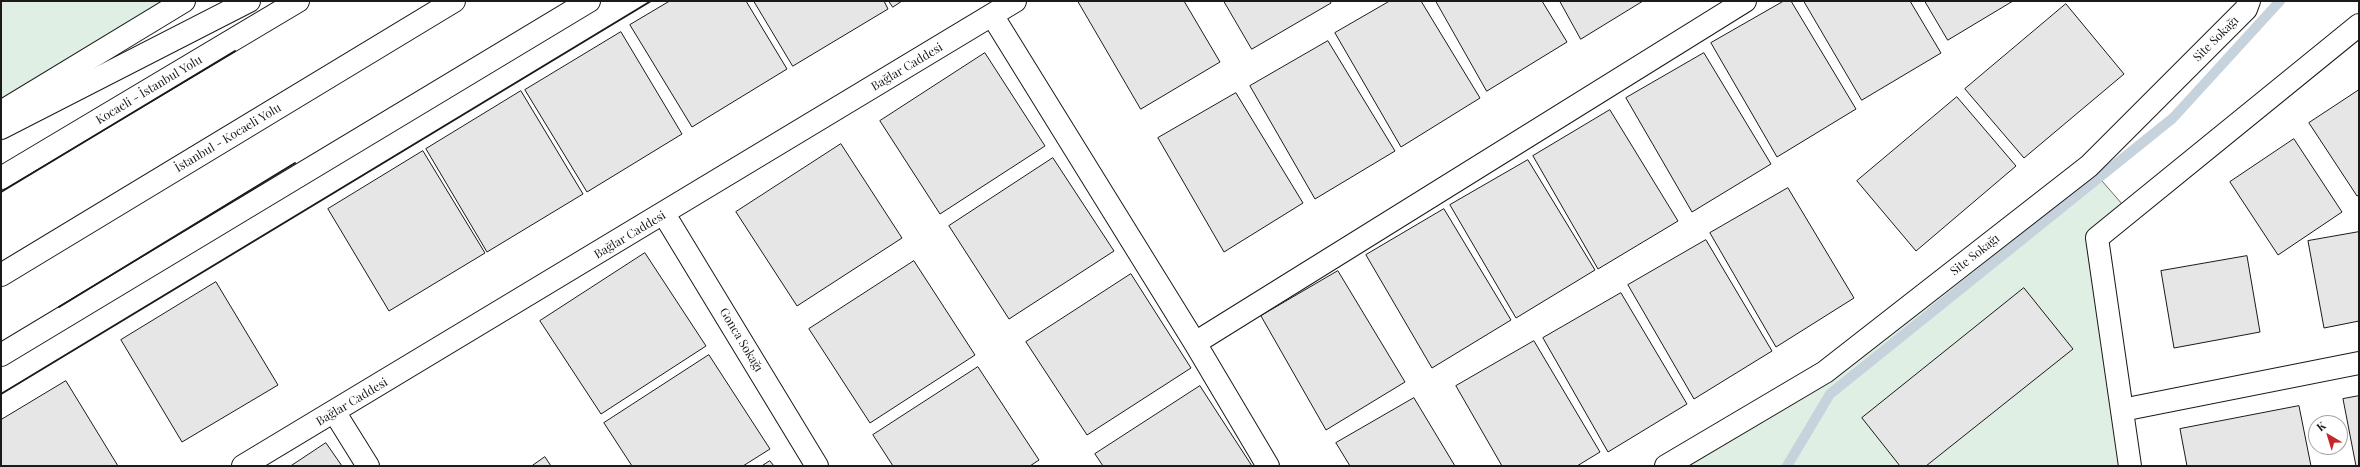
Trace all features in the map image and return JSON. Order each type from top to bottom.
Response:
[{"type":"main road","points":[[1,128],[249,1]]},
{"type":"main road","name":"Kocaeli - İstanbul Yolu","points":[[1,178],[298,1]]},
{"type":"main road","name":"İstanbul - Kocaeli Yolu","points":[[1,275],[454,1]]},
{"type":"main road","points":[[1,354],[589,1]]},
{"type":"main road","name":"Bağlar Caddesi","points":[[243,466],[334,413],[1015,1]]},
{"type":"main road","points":[[1195,343],[1745,1]]},
{"type":"main road","points":[[1,112],[171,4]]},
{"type":"main road","name":"Site Sokağı","points":[[1666,466],[1825,372],[2089,166],[2241,4]]},
{"type":"main road","points":[[992,15],[1195,343],[1268,466]]},
{"type":"main road","points":[[2130,466],[2097,238],[2359,25]]},
{"type":"main road","name":"Gonca Sokağı","points":[[664,214],[817,466]]},
{"type":"main road","points":[[2122,410],[2359,363]]},
{"type":"main road","points":[[334,413],[368,466]]},
{"type":"green space","points":[[1,1],[184,1],[1,112]]},
{"type":"green space","points":[[2089,166],[2129,212],[2097,238],[2130,466],[1666,466],[1825,372]]},
{"type":"building","points":[[670,1],[746,1],[787,69],[692,127],[630,25]]},
{"type":"building","points":[[754,1],[884,1],[888,9],[793,66]]},
{"type":"building","points":[[889,1],[902,1],[893,7]]},
{"type":"building","points":[[1078,1],[1184,1],[1220,62],[1141,109]]},
{"type":"building","points":[[1224,1],[1330,1],[1331,3],[1252,49]]},
{"type":"building","points":[[1390,1],[1421,1],[1480,98],[1401,147],[1335,33]]},
{"type":"building","points":[[1436,1],[1542,1],[1567,42],[1487,91]]},
{"type":"building","points":[[1560,1],[1643,1],[1581,39]]},
{"type":"building","points":[[1784,1],[1791,1],[1856,109],[1777,157],[1711,43]]},
{"type":"building","points":[[1804,1],[1910,1],[1941,53],[1862,100]]},
{"type":"building","points":[[1925,1],[2013,1],[1948,40]]},
{"type":"building","points":[[2066,4],[2124,74],[2024,158],[1965,89]]},
{"type":"building","points":[[621,32],[682,134],[587,192],[525,90]]},
{"type":"building","points":[[1328,41],[1395,151],[1315,199],[1250,86]]},
{"type":"building","points":[[985,53],[1045,146],[940,214],[880,121]]},
{"type":"building","points":[[1704,53],[1771,164],[1692,212],[1626,98]]},
{"type":"building","points":[[2359,90],[2359,195],[2357,196],[2309,123]]},
{"type":"building","points":[[521,91],[583,194],[487,252],[426,149]]},
{"type":"building","points":[[1236,93],[1303,203],[1224,252],[1158,138]]},
{"type":"building","points":[[1957,97],[2016,166],[1916,251],[1857,181]]},
{"type":"building","points":[[1610,110],[1678,221],[1598,269],[1533,156]]},
{"type":"building","points":[[2294,139],[2342,212],[2278,255],[2230,182]]},
{"type":"building","points":[[841,144],[902,238],[797,306],[736,212]]},
{"type":"building","points":[[423,151],[485,253],[389,311],[328,209]]},
{"type":"building","points":[[1053,158],[1114,251],[1009,319],[949,226]]},
{"type":"building","points":[[1528,160],[1595,270],[1516,318],[1450,205]]},
{"type":"building","points":[[1788,188],[1854,298],[1776,347],[1710,233]]},
{"type":"building","points":[[1444,209],[1511,320],[1432,368],[1366,255]]},
{"type":"building","points":[[2359,232],[2359,321],[2324,328],[2308,241]]},
{"type":"building","points":[[1706,240],[1772,351],[1694,399],[1628,285]]},
{"type":"building","points":[[645,253],[706,346],[601,414],[540,321]]},
{"type":"building","points":[[2247,256],[2260,332],[2174,348],[2161,271]]},
{"type":"building","points":[[914,261],[975,355],[870,423],[809,329]]},
{"type":"building","points":[[1338,271],[1405,382],[1326,430],[1261,316]]},
{"type":"building","points":[[1131,274],[1191,368],[1087,435],[1026,342]]},
{"type":"building","points":[[216,282],[278,385],[182,442],[121,340]]},
{"type":"building","points":[[2024,288],[2073,349],[1926,466],[1900,466],[1862,418]]},
{"type":"building","points":[[1621,293],[1687,404],[1608,452],[1543,338]]},
{"type":"building","points":[[1534,341],[1600,452],[1577,466],[1502,466],[1456,386]]},
{"type":"building","points":[[709,355],[770,449],[743,466],[632,466],[604,423]]},
{"type":"building","points":[[978,367],[1039,460],[1030,466],[893,466],[873,435]]},
{"type":"building","points":[[66,381],[118,466],[1,466],[1,420]]},
{"type":"building","points":[[1200,386],[1252,466],[1103,466],[1095,454]]},
{"type":"building","points":[[2359,396],[2359,466],[2356,466],[2348,425],[2348,415],[2346,415],[2343,399]]},
{"type":"building","points":[[1414,398],[1455,466],[1350,466],[1336,443]]},
{"type":"building","points":[[2299,406],[2311,466],[2187,466],[2180,429]]},
{"type":"building","points":[[326,443],[342,466],[291,466]]},
{"type":"building","points":[[545,457],[551,466],[532,466]]},
{"type":"building","points":[[770,461],[774,466],[762,466]]},
{"type":"waterway","points":[[1787,466],[1830,394],[2173,118],[2280,1]]},
{"type":"wall","points":[[1,394],[651,1]]},
{"type":"wall","points":[[1,192],[235,51]]},
{"type":"wall","points":[[59,307],[295,163]]}]
